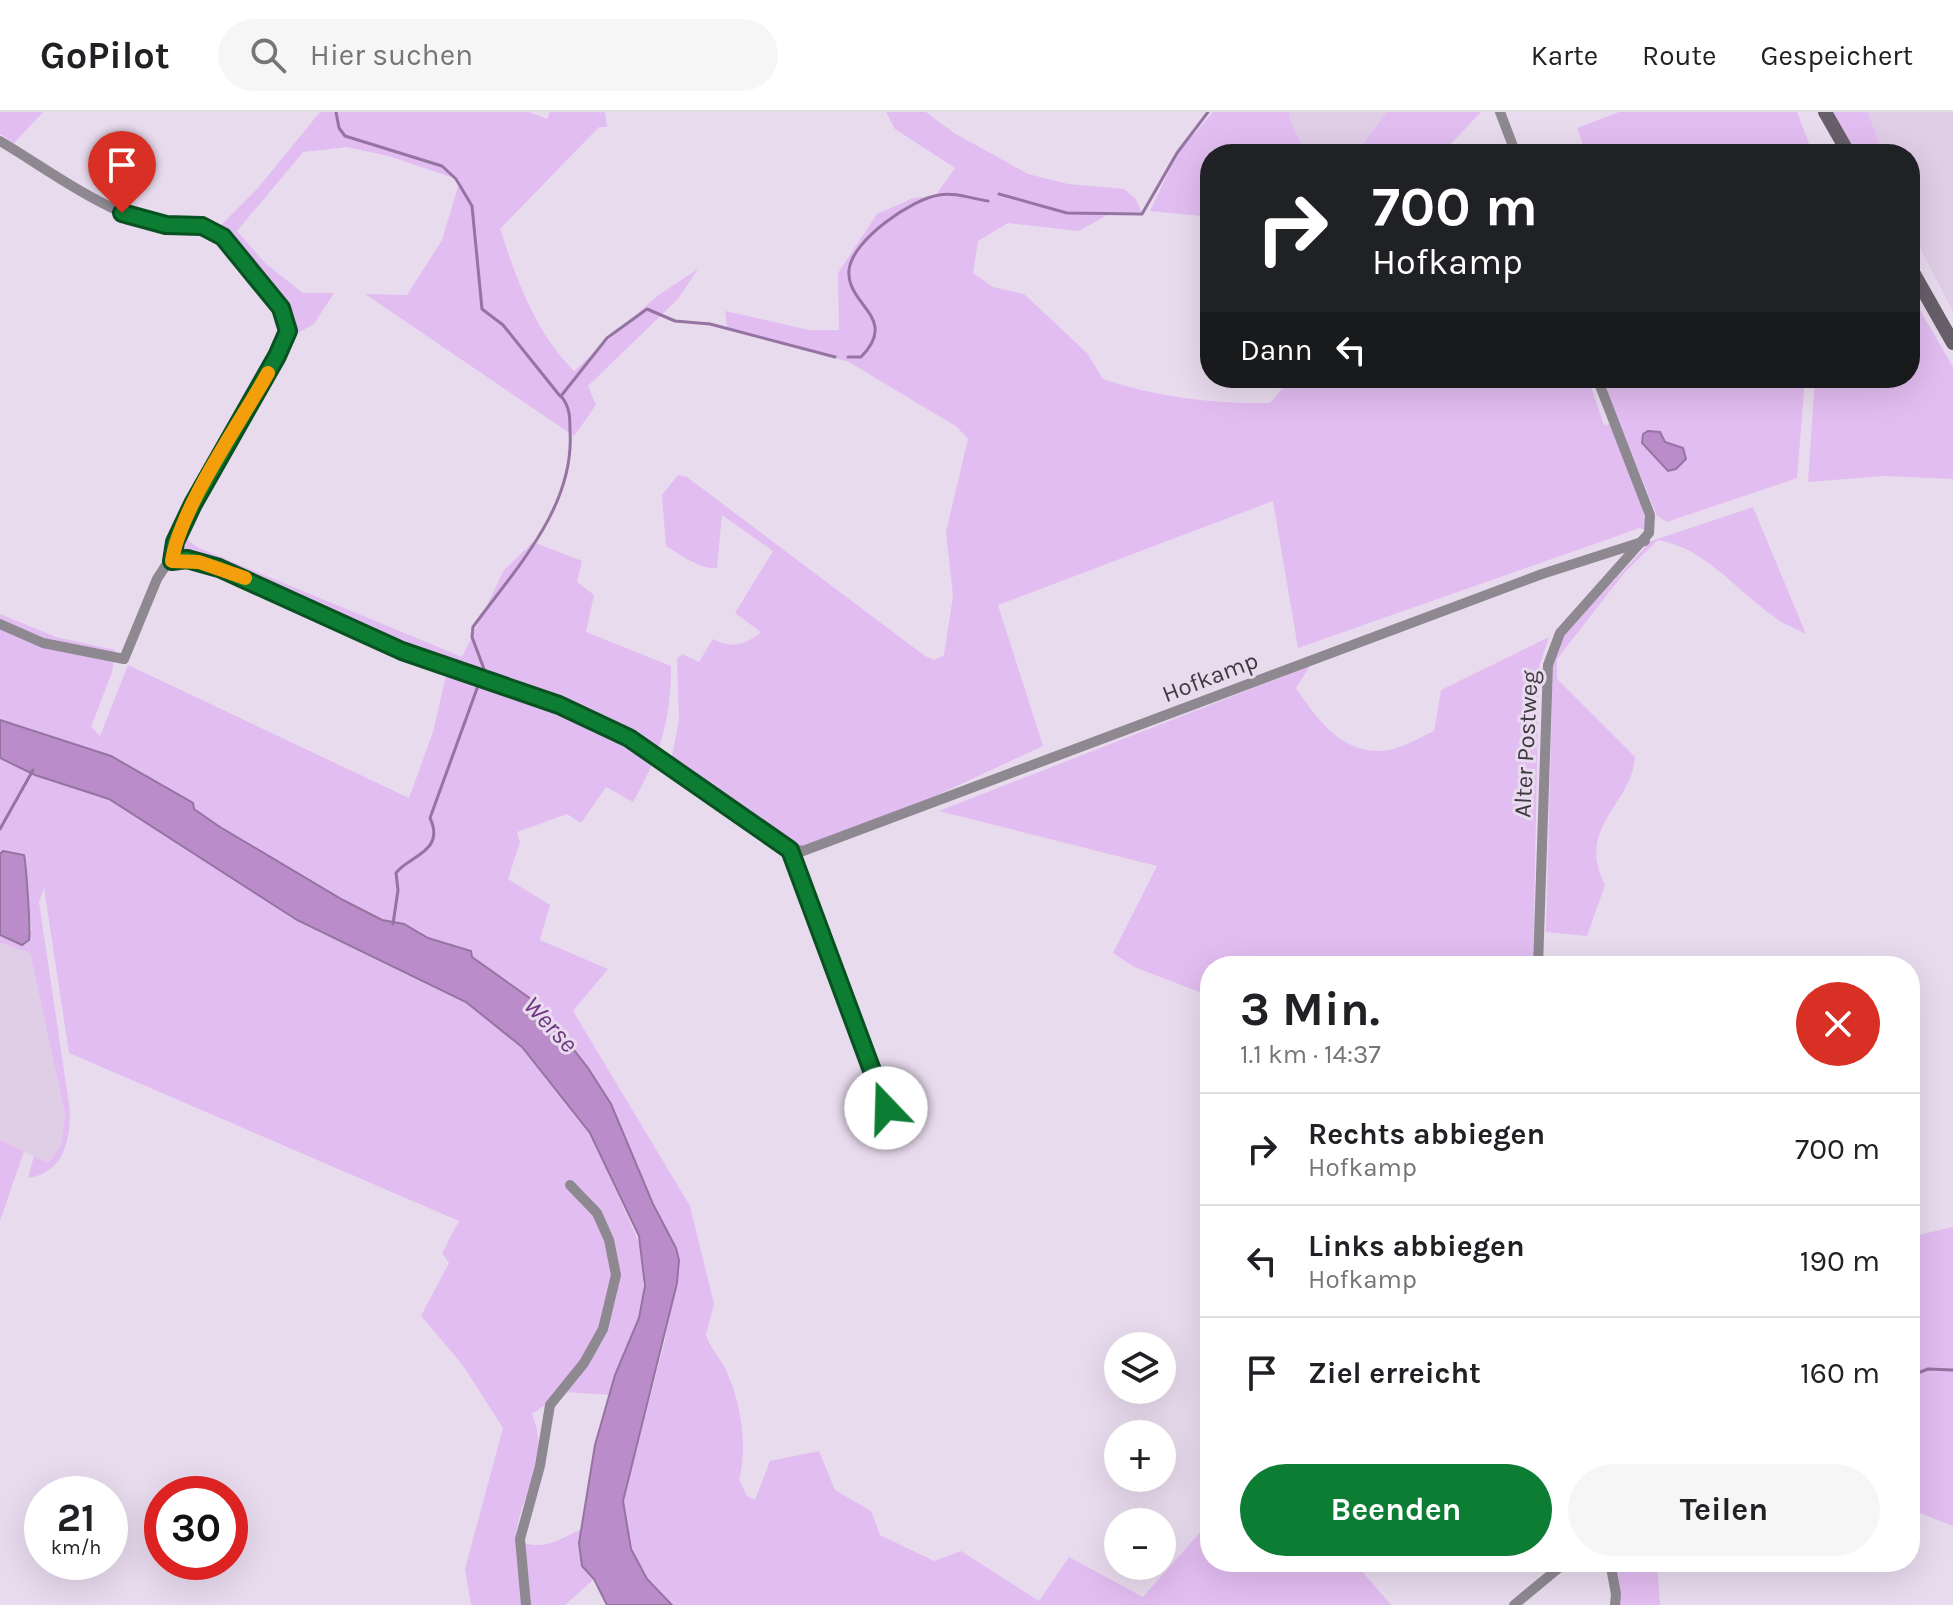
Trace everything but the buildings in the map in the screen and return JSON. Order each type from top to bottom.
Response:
[{"type":"main road","points":[[1825,112],[1843,144]]},
{"type":"main road","points":[[1920,285],[1953,343]]},
{"type":"street","points":[[1500,112],[1512,144]]},
{"type":"street","points":[[0,141],[122,213],[145,222],[213,229],[281,308],[288,331],[193,504],[175,542],[172,561],[157,579],[124,659],[43,643],[0,624]]},
{"type":"street","points":[[1601,388],[1650,515],[1649,533],[1645,541]]},
{"type":"street","name":"Hofkamp","points":[[790,850],[816,847],[1542,574],[1645,541]]},
{"type":"street","name":"Alter Postweg","points":[[1538,956],[1548,665],[1560,633],[1645,541]]},
{"type":"street","points":[[172,561],[187,559],[219,568],[402,651],[559,705],[629,738],[790,850],[886,1108]]},
{"type":"street","points":[[526,1605],[520,1539],[540,1466],[550,1405],[584,1363],[603,1329],[616,1275],[609,1240],[597,1213],[570,1185]]},
{"type":"street","points":[[1514,1605],[1554,1572]]},
{"type":"street","points":[[1612,1572],[1615,1605]]},
{"type":"shaded area","points":[[0,112],[43,112],[14,143],[0,134]]},
{"type":"shaded area","points":[[320,112],[529,112],[547,119],[550,112],[605,112],[607,127],[599,127],[500,229],[521,286],[548,340],[574,371],[657,296],[698,269],[678,299],[588,386],[596,405],[574,436],[365,294],[407,295],[442,240],[460,180],[388,156],[347,147],[303,152],[237,231],[265,263],[303,293],[334,293],[314,324],[294,335],[286,307],[219,227],[258,188]]},
{"type":"shaded area","points":[[886,112],[926,112],[954,133],[1028,174],[1068,184],[1124,189],[1135,198],[1142,212],[1111,213],[1079,231],[1008,223],[978,241],[973,273],[993,287],[1024,294],[1087,353],[1103,379],[1185,398],[1270,403],[1283,388],[1591,388],[1604,425],[1611,424],[1644,513],[1646,531],[1640,528],[1298,648],[1273,501],[998,605],[1043,746],[933,797],[805,846],[778,840],[671,761],[679,720],[677,659],[682,654],[699,662],[713,639],[738,644],[761,632],[735,613],[773,551],[722,515],[717,568],[690,561],[666,546],[662,495],[678,475],[687,477],[925,656],[934,660],[944,655],[953,596],[946,532],[968,439],[957,427],[849,362],[727,328],[725,311],[809,330],[839,330],[838,273],[877,214],[913,198],[935,196],[955,168],[895,129]]},
{"type":"shaded area","points":[[1213,112],[1290,112],[1289,118],[1301,144],[1200,144],[1200,216],[1150,211],[1177,154]]},
{"type":"shaded area","points":[[1290,112],[1387,112],[1363,144],[1301,144],[1289,118]]},
{"type":"shaded area","points":[[1387,112],[1481,112],[1451,144],[1363,144]]},
{"type":"shaded area","points":[[1619,112],[1797,112],[1809,144],[1583,144],[1577,128]]},
{"type":"shaded area","points":[[1831,112],[1868,112],[1879,144],[1849,144]]},
{"type":"shaded area","points":[[1868,112],[1953,112],[1953,312],[1920,248],[1920,144],[1879,144]]},
{"type":"shaded area","points":[[1920,310],[1953,367],[1953,479],[1885,476],[1808,482],[1814,388],[1920,388]]},
{"type":"shaded area","points":[[1605,388],[1804,388],[1797,478],[1667,522],[1657,516]]},
{"type":"shaded area","points":[[1753,507],[1806,634],[1784,624],[1691,552],[1658,540],[1625,572],[1557,659],[1557,679],[1635,757],[1632,774],[1601,831],[1597,847],[1598,865],[1605,885],[1587,936],[1546,932],[1553,662],[1562,637],[1651,541]]},
{"type":"shaded area","points":[[184,537],[197,547],[462,657],[504,570],[533,542],[582,561],[577,582],[594,595],[586,632],[671,666],[669,704],[662,737],[633,802],[606,787],[581,823],[567,814],[517,832],[520,842],[508,879],[550,905],[540,940],[608,969],[573,1011],[690,1206],[714,1304],[706,1334],[731,1381],[739,1409],[743,1453],[739,1480],[747,1496],[755,1500],[770,1461],[819,1451],[835,1490],[871,1511],[880,1535],[934,1561],[961,1551],[1039,1601],[1069,1557],[1104,1576],[1104,1580],[1112,1580],[1143,1597],[1158,1580],[1176,1580],[1176,1560],[1200,1532],[1200,1572],[1363,1572],[1391,1605],[672,1605],[647,1579],[631,1549],[623,1501],[665,1340],[679,1260],[611,1104],[587,1068],[538,1004],[515,990],[510,982],[450,944],[428,938],[404,924],[382,920],[343,900],[220,827],[194,809],[192,803],[111,756],[0,720],[0,614],[56,637],[115,650],[112,672],[91,727],[100,736],[128,665],[409,798],[433,732],[446,676],[455,664],[183,553],[180,549]]},
{"type":"shaded area","points":[[1549,637],[1539,667],[1533,956],[1200,956],[1200,992],[1134,967],[1113,953],[1157,866],[939,811],[1310,666],[1296,688],[1324,725],[1348,743],[1362,749],[1394,749],[1434,731],[1441,690]]},
{"type":"shaded area","points":[[0,758],[35,774],[109,799],[141,816],[297,920],[466,1002],[522,1048],[590,1133],[642,1249],[644,1304],[615,1375],[612,1395],[564,1392],[532,1414],[539,1449],[516,1539],[541,1545],[581,1529],[582,1566],[594,1579],[565,1605],[471,1605],[465,1569],[503,1428],[462,1364],[421,1316],[449,1263],[442,1253],[459,1221],[69,1053],[44,888],[39,902],[70,1123],[66,1145],[57,1163],[40,1175],[28,1178],[34,1156],[48,1163],[61,1145],[65,1114],[30,953],[0,943],[0,935],[22,945],[32,929],[24,884],[27,864],[3,851],[0,854]]},
{"type":"shaded area","points":[[0,943],[30,953],[65,1114],[61,1145],[48,1163],[0,1140]]},
{"type":"shaded area","points":[[0,1140],[24,1151],[0,1221]]},
{"type":"shaded area","points":[[1953,1227],[1953,1526],[1920,1513],[1920,1235]]},
{"type":"shaded area","points":[[1611,1572],[1658,1572],[1660,1605],[1615,1605]]},
{"type":"water","points":[[1660,432],[1665,442],[1683,448],[1686,459],[1676,469],[1668,471],[1642,443],[1643,434]]},
{"type":"water","name":"Werse","points":[[0,720],[111,756],[193,803],[194,809],[220,827],[343,900],[382,920],[404,924],[428,938],[471,951],[472,957],[538,1004],[588,1068],[611,1104],[679,1260],[677,1283],[623,1501],[631,1549],[647,1579],[672,1605],[607,1605],[594,1579],[582,1566],[579,1543],[595,1445],[615,1375],[639,1318],[645,1286],[639,1236],[590,1133],[522,1047],[466,1002],[297,920],[109,799],[35,775],[0,758]]},
{"type":"water","points":[[3,851],[24,855],[29,940],[22,945],[0,935],[0,854]]},
{"type":"waterway","points":[[336,112],[339,128],[345,136],[442,166],[456,179],[472,206],[482,309],[503,325],[560,396]]},
{"type":"waterway","points":[[999,194],[1067,213],[1142,214],[1177,153],[1208,112]]},
{"type":"waterway","points":[[848,357],[861,357],[872,343],[875,332],[874,321],[850,282],[849,270],[861,246],[885,223],[928,198],[951,194],[988,201]]},
{"type":"waterway","points":[[484,669],[472,637],[473,627],[523,560],[553,511],[569,459],[570,417],[561,396],[607,338],[647,309],[675,321],[710,324],[835,357]]},
{"type":"waterway","points":[[393,924],[398,890],[396,873],[424,852],[433,839],[434,829],[430,818],[479,683]]},
{"type":"waterway","points":[[0,829],[33,770]]},
{"type":"waterway","points":[[1920,1372],[1928,1369],[1953,1370]]},
{"type":"slow traffic","points":[[245,578],[187,559],[172,561],[175,542],[193,504],[268,373]]},
{"type":"route","points":[[122,213],[145,222],[213,229],[281,308],[288,331],[193,504],[175,542],[172,561],[187,559],[219,568],[402,651],[559,705],[629,738],[777,844],[790,850],[886,1108]]}]
